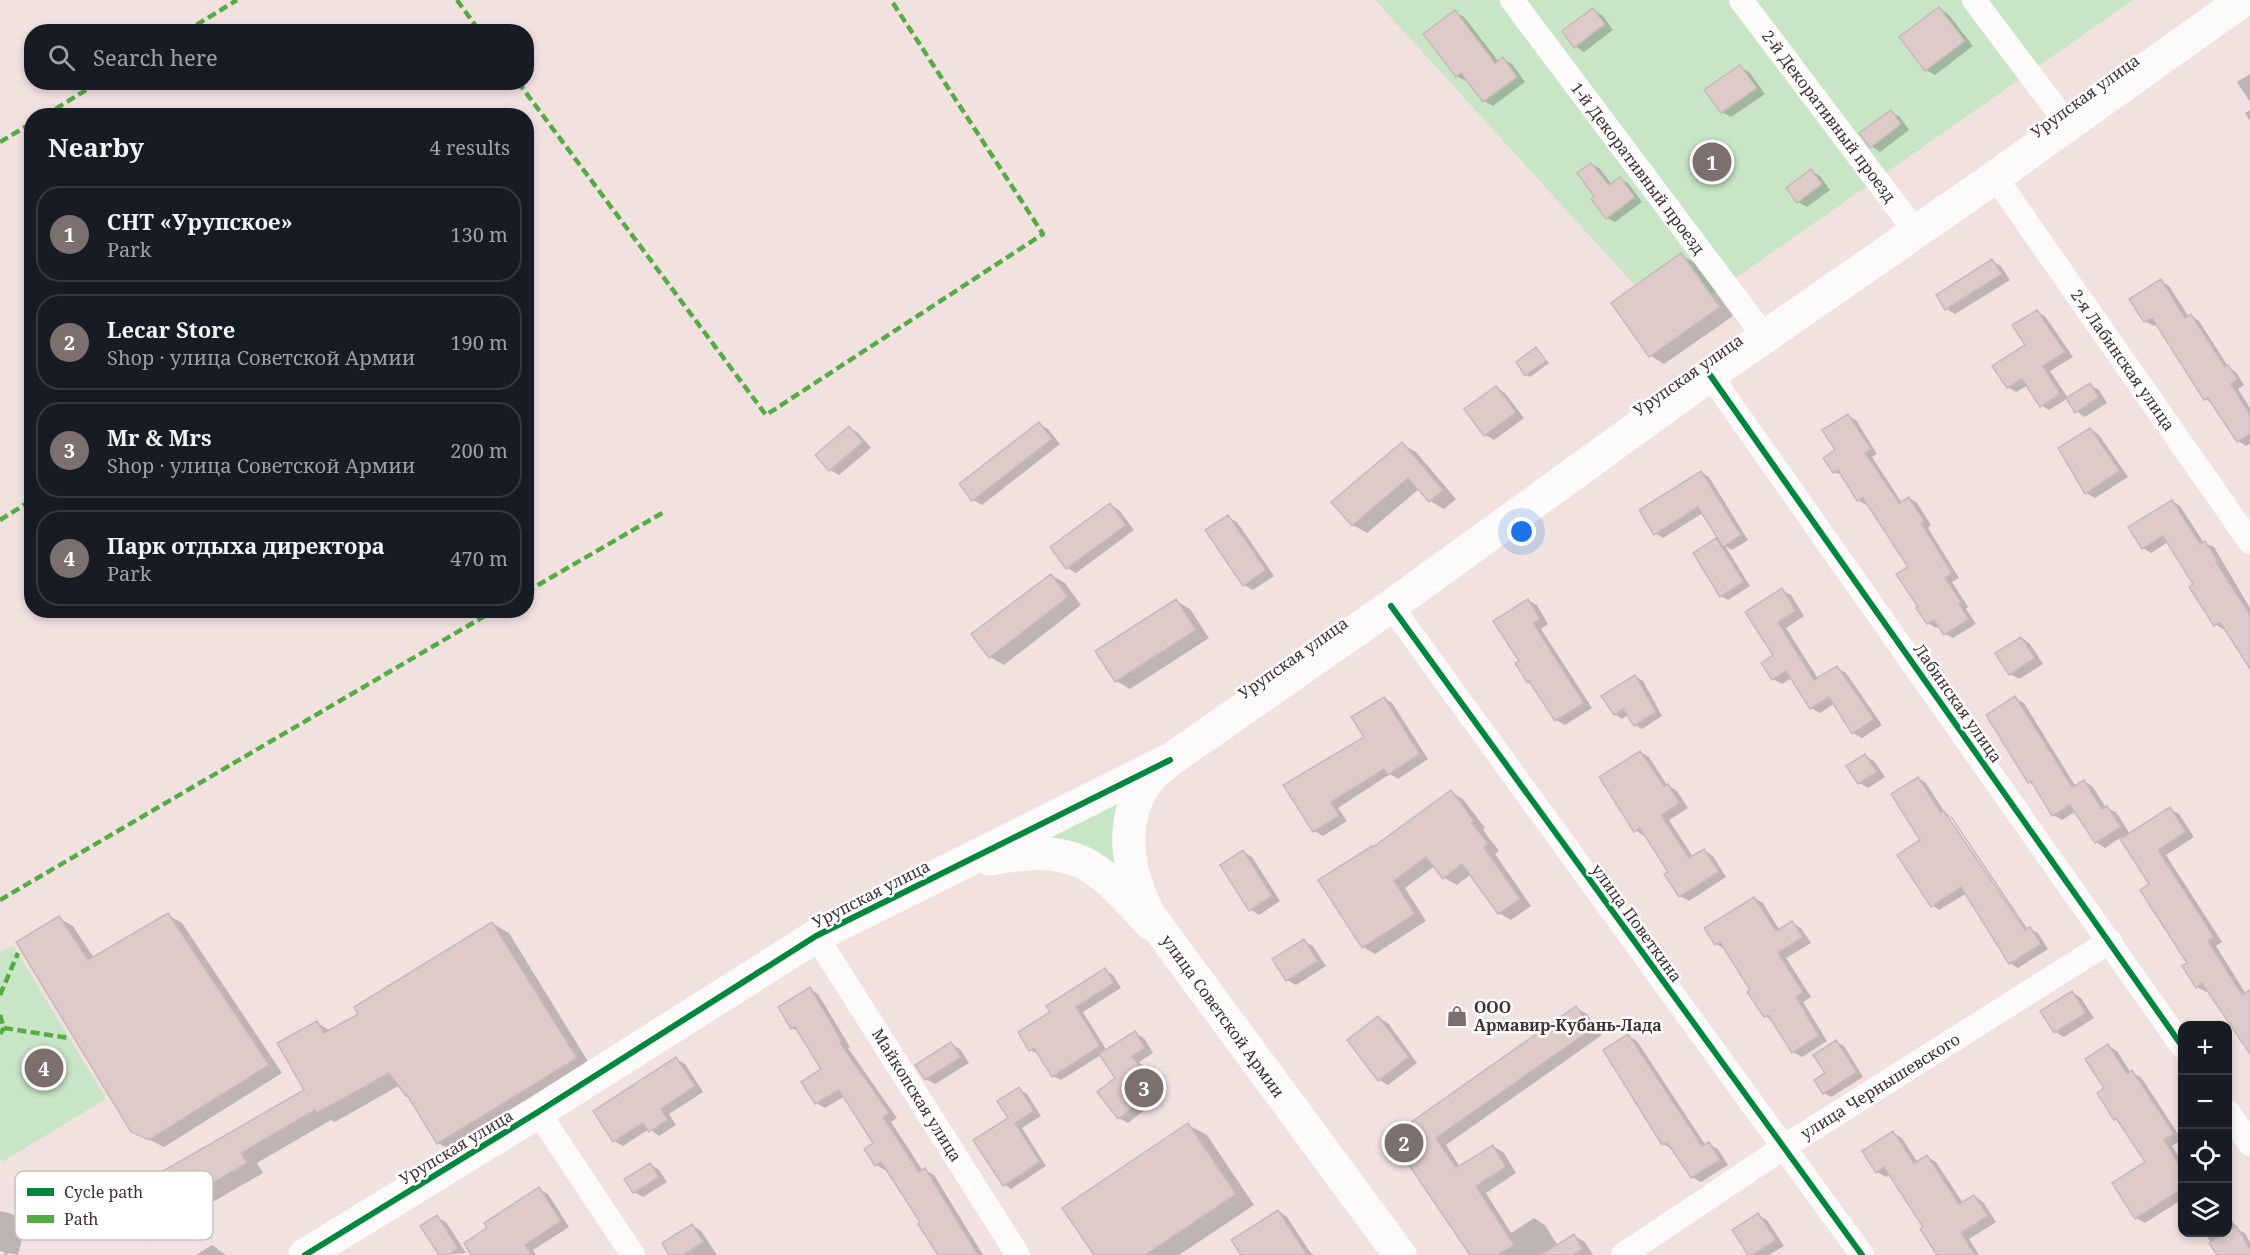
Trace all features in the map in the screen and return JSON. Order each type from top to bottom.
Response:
[{"type":"main road","name":"Урупская улица","points":[[305,1255],[538,1113],[816,936],[1170,760],[1391,606],[1710,375],[2068,125],[2222,6]]},
{"type":"main road","name":"улица Советской Армии","points":[[1170,760],[1143,786],[1134,806],[1128,840],[1137,891],[1149,915],[1169,943],[1400,1255]]},
{"type":"main road","points":[[947,870],[1013,855],[1039,853],[1064,855],[1084,862],[1115,885],[1169,943]]},
{"type":"street","name":"1-й Декоративный проезд","points":[[1512,0],[1765,337]]},
{"type":"street","name":"2-й Декоративный проезд","points":[[1741,0],[1916,232]]},
{"type":"street","points":[[1974,0],[2068,125]]},
{"type":"street","name":"2-я Лабинская улица","points":[[1995,177],[2250,542]]},
{"type":"street","name":"Лабинская улица","points":[[1710,375],[2178,1040]]},
{"type":"street","name":"улица Поветкина","points":[[1391,606],[1862,1255]]},
{"type":"street","name":"Майкопская улица","points":[[816,936],[1018,1255]]},
{"type":"street","name":"улица Чернышевского","points":[[1623,1255],[1784,1147],[2110,942]]},
{"type":"street","points":[[538,1113],[633,1255]]},
{"type":"street","points":[[2232,1118],[2250,1144]]},
{"type":"green space","points":[[1375,0],[2133,0],[1670,324]]},
{"type":"green space","points":[[1118,803],[1113,836],[1115,869],[1041,838]]},
{"type":"green space","points":[[13,945],[106,1099],[2,1162],[0,1159],[0,952]]},
{"type":"building","points":[[1939,7],[1965,41],[1925,71],[1899,37]]},
{"type":"building","points":[[1593,8],[1605,24],[1574,48],[1562,31]]},
{"type":"building","points":[[1455,10],[1495,63],[1503,57],[1517,77],[1483,102],[1461,73],[1456,77],[1423,34]]},
{"type":"building","points":[[1740,65],[1757,88],[1721,113],[1704,90]]},
{"type":"building","points":[[1891,110],[1901,124],[1870,148],[1859,133]]},
{"type":"building","points":[[1591,163],[1609,185],[1620,177],[1635,197],[1606,219],[1591,199],[1594,196],[1577,173]]},
{"type":"building","points":[[1811,169],[1822,184],[1797,203],[1786,188]]},
{"type":"building","points":[[1681,253],[1720,307],[1649,357],[1611,303]]},
{"type":"building","points":[[1992,259],[2002,274],[1945,310],[1936,295]]},
{"type":"building","points":[[2161,279],[2185,318],[2191,314],[2225,367],[2228,365],[2237,379],[2231,384],[2250,415],[2250,434],[2237,442],[2208,398],[2204,400],[2152,318],[2144,322],[2129,299]]},
{"type":"building","points":[[2037,310],[2065,352],[2043,366],[2060,394],[2040,407],[2022,379],[2007,388],[1992,366],[2025,345],[2012,325]]},
{"type":"building","points":[[1536,347],[1546,361],[1525,376],[1516,362]]},
{"type":"building","points":[[2090,383],[2099,397],[2075,413],[2066,398]]},
{"type":"building","points":[[1496,386],[1516,412],[1484,436],[1464,409]]},
{"type":"building","points":[[1848,414],[1871,449],[1865,453],[1899,503],[1909,497],[1924,521],[1921,523],[1952,573],[1945,578],[1962,603],[1959,604],[1969,619],[1944,635],[1934,620],[1927,624],[1916,608],[1918,607],[1896,574],[1908,567],[1863,498],[1857,501],[1838,470],[1833,473],[1823,458],[1835,450],[1822,430]]},
{"type":"building","points":[[1039,422],[1052,439],[972,501],[959,484]]},
{"type":"building","points":[[849,426],[863,442],[829,471],[815,455]]},
{"type":"building","points":[[2090,428],[2120,471],[2085,494],[2058,448]]},
{"type":"building","points":[[1402,442],[1443,490],[1429,502],[1408,478],[1352,526],[1331,502]]},
{"type":"building","points":[[1701,471],[1741,535],[1723,547],[1698,507],[1654,535],[1639,510]]},
{"type":"building","points":[[2172,500],[2200,544],[2205,541],[2250,615],[2250,669],[2220,622],[2214,626],[2189,587],[2193,584],[2163,536],[2142,549],[2128,527]]},
{"type":"building","points":[[1110,503],[1126,525],[1066,569],[1050,547]]},
{"type":"building","points":[[1228,515],[1266,570],[1243,586],[1205,530]]},
{"type":"building","points":[[1716,538],[1744,582],[1720,597],[1693,553]]},
{"type":"building","points":[[1051,574],[1068,597],[989,658],[971,634]]},
{"type":"building","points":[[1782,588],[1796,611],[1778,622],[1814,680],[1837,666],[1874,719],[1852,734],[1829,697],[1810,709],[1786,671],[1772,680],[1761,663],[1773,655],[1745,612]]},
{"type":"building","points":[[1176,599],[1196,630],[1115,682],[1095,651]]},
{"type":"building","points":[[1528,599],[1540,619],[1533,623],[1584,703],[1555,721],[1515,663],[1519,661],[1493,621]]},
{"type":"building","points":[[2021,637],[2035,658],[2009,675],[1995,653]]},
{"type":"building","points":[[1635,675],[1656,712],[1634,726],[1623,709],[1614,715],[1601,696]]},
{"type":"building","points":[[2015,696],[2072,787],[2084,780],[2102,809],[2107,806],[2121,827],[2095,843],[2070,805],[2052,816],[2031,781],[2028,783],[1986,715]]},
{"type":"building","points":[[1384,697],[1420,754],[1388,775],[1384,769],[1331,802],[1339,816],[1313,832],[1283,785],[1364,737],[1351,717]]},
{"type":"building","points":[[1640,751],[1664,786],[1668,784],[1680,803],[1661,815],[1689,858],[1704,849],[1719,872],[1679,897],[1664,874],[1668,872],[1640,828],[1634,832],[1599,777]]},
{"type":"building","points":[[1865,754],[1877,772],[1858,784],[1846,766]]},
{"type":"building","points":[[1918,777],[1941,813],[1944,811],[2025,930],[2030,927],[2041,944],[2009,964],[1961,887],[1931,907],[1897,855],[1920,840],[1891,794]]},
{"type":"building","points":[[1451,790],[1488,843],[1484,847],[1520,899],[1498,914],[1462,864],[1443,879],[1426,857],[1394,881],[1415,914],[1362,948],[1318,880],[1373,847]]},
{"type":"building","points":[[2170,807],[2186,832],[2158,850],[2214,937],[2208,941],[2242,995],[2250,990],[2250,1054],[2232,1027],[2232,1021],[2228,1021],[2202,983],[2196,988],[2182,966],[2187,963],[2140,890],[2149,884],[2120,839]]},
{"type":"building","points":[[1243,850],[1272,896],[1249,911],[1220,865]]},
{"type":"building","points":[[1754,897],[1776,931],[1792,921],[1803,937],[1778,953],[1803,992],[1796,997],[1819,1036],[1792,1053],[1768,1015],[1764,1017],[1747,992],[1750,990],[1720,942],[1715,945],[1704,928]]},
{"type":"building","points":[[168,913],[269,1065],[149,1140],[131,1132],[16,942],[59,916],[88,960]]},
{"type":"building","points":[[492,922],[577,1058],[437,1144],[407,1095],[389,1073],[317,1113],[315,1110],[241,1153],[247,1163],[213,1183],[213,1171],[163,1171],[304,1090],[277,1043],[317,1021],[324,1033],[358,1014],[354,1007]]},
{"type":"building","points":[[1304,939],[1318,961],[1286,981],[1272,959]]},
{"type":"building","points":[[1105,968],[1114,983],[1076,1007],[1100,1046],[1052,1077],[1034,1048],[1029,1051],[1018,1032],[1050,1012],[1046,1006]]},
{"type":"building","points":[[810,987],[842,1042],[840,1043],[889,1113],[883,1117],[919,1172],[925,1168],[978,1255],[938,1255],[918,1224],[920,1222],[881,1162],[875,1166],[864,1149],[873,1143],[839,1090],[815,1104],[801,1082],[821,1069],[795,1027],[791,1029],[778,1007]]},
{"type":"building","points":[[2072,991],[2086,1013],[2054,1033],[2040,1011]]},
{"type":"building","points":[[1576,1006],[1592,1029],[1436,1138],[1456,1168],[1493,1145],[1506,1167],[1476,1186],[1514,1245],[1498,1255],[1470,1255],[1390,1137]]},
{"type":"building","points":[[1378,1016],[1409,1057],[1378,1081],[1347,1040]]},
{"type":"building","points":[[1135,1031],[1145,1048],[1132,1056],[1157,1089],[1118,1119],[1097,1092],[1115,1078],[1099,1054]]},
{"type":"building","points":[[1628,1034],[1702,1146],[1709,1142],[1720,1160],[1691,1178],[1667,1142],[1662,1145],[1603,1050]]},
{"type":"building","points":[[1836,1040],[1857,1072],[1823,1094],[1814,1080],[1825,1073],[1813,1055]]},
{"type":"building","points":[[951,1042],[961,1057],[925,1080],[915,1065]]},
{"type":"building","points":[[2108,1044],[2127,1074],[2132,1070],[2174,1134],[2164,1140],[2178,1163],[2178,1192],[2135,1219],[2112,1183],[2145,1162],[2097,1093],[2104,1088],[2085,1059]]},
{"type":"building","points":[[676,1057],[695,1086],[661,1109],[668,1120],[649,1132],[643,1123],[613,1142],[593,1111]]},
{"type":"building","points":[[1019,1087],[1034,1111],[1015,1123],[1040,1162],[1003,1186],[973,1140],[1008,1118],[997,1101]]},
{"type":"building","points":[[1188,1123],[1236,1194],[1145,1255],[1094,1255],[1062,1208]]},
{"type":"building","points":[[1893,1131],[1914,1163],[1927,1155],[1959,1204],[1974,1195],[1988,1216],[1961,1233],[1975,1255],[1937,1255],[1920,1229],[1923,1227],[1884,1167],[1876,1173],[1862,1151]]},
{"type":"building","points":[[650,1163],[659,1177],[633,1193],[624,1179]]},
{"type":"building","points":[[539,1187],[561,1221],[525,1245],[532,1255],[471,1255],[464,1243],[487,1228],[484,1223]]},
{"type":"building","points":[[1278,1210],[1307,1255],[1241,1255],[1231,1240]]},
{"type":"building","points":[[1758,1213],[1776,1240],[1753,1255],[1748,1255],[1732,1230]]},
{"type":"building","points":[[437,1215],[458,1248],[448,1255],[439,1255],[420,1226]]},
{"type":"building","points":[[692,1224],[704,1242],[683,1255],[669,1255],[662,1243]]},
{"type":"building","points":[[2236,1226],[2250,1249],[2250,1255],[2217,1255],[2209,1243],[2219,1237],[2232,1237],[2232,1229]]},
{"type":"building","points":[[1574,1234],[1583,1249],[1573,1255],[1541,1255]]},
{"type":"marked path","points":[[198,24],[237,0]]},
{"type":"marked path","points":[[457,0],[474,24]]},
{"type":"marked path","points":[[524,90],[766,415],[1043,234],[891,0]]},
{"type":"marked path","points":[[57,108],[86,90]]},
{"type":"marked path","points":[[0,142],[24,128]]},
{"type":"marked path","points":[[0,520],[24,505]]},
{"type":"marked path","points":[[534,587],[664,512]]},
{"type":"marked path","points":[[0,900],[481,618]]},
{"type":"marked path","points":[[0,995],[18,953]]},
{"type":"marked path","points":[[0,1015],[4,1028],[0,1034]]},
{"type":"marked path","points":[[4,1028],[69,1038]]},
{"type":"cycle path","points":[[1710,375],[2178,1040]]},
{"type":"cycle path","points":[[1391,606],[1862,1255]]},
{"type":"cycle path","points":[[305,1255],[538,1112],[816,936],[1170,760]]},
{"type":"place","name":"СНТ «Урупское»","points":[[1712,162]]},
{"type":"place","name":"ООО Армавир-Кубань-Лада","points":[[1457,1016]]},
{"type":"place","name":"Парк отдыха директора","points":[[44,1068]]},
{"type":"place","name":"Mr & Mrs","points":[[1144,1088]]},
{"type":"place","name":"Lecar Store","points":[[1404,1143]]}]
